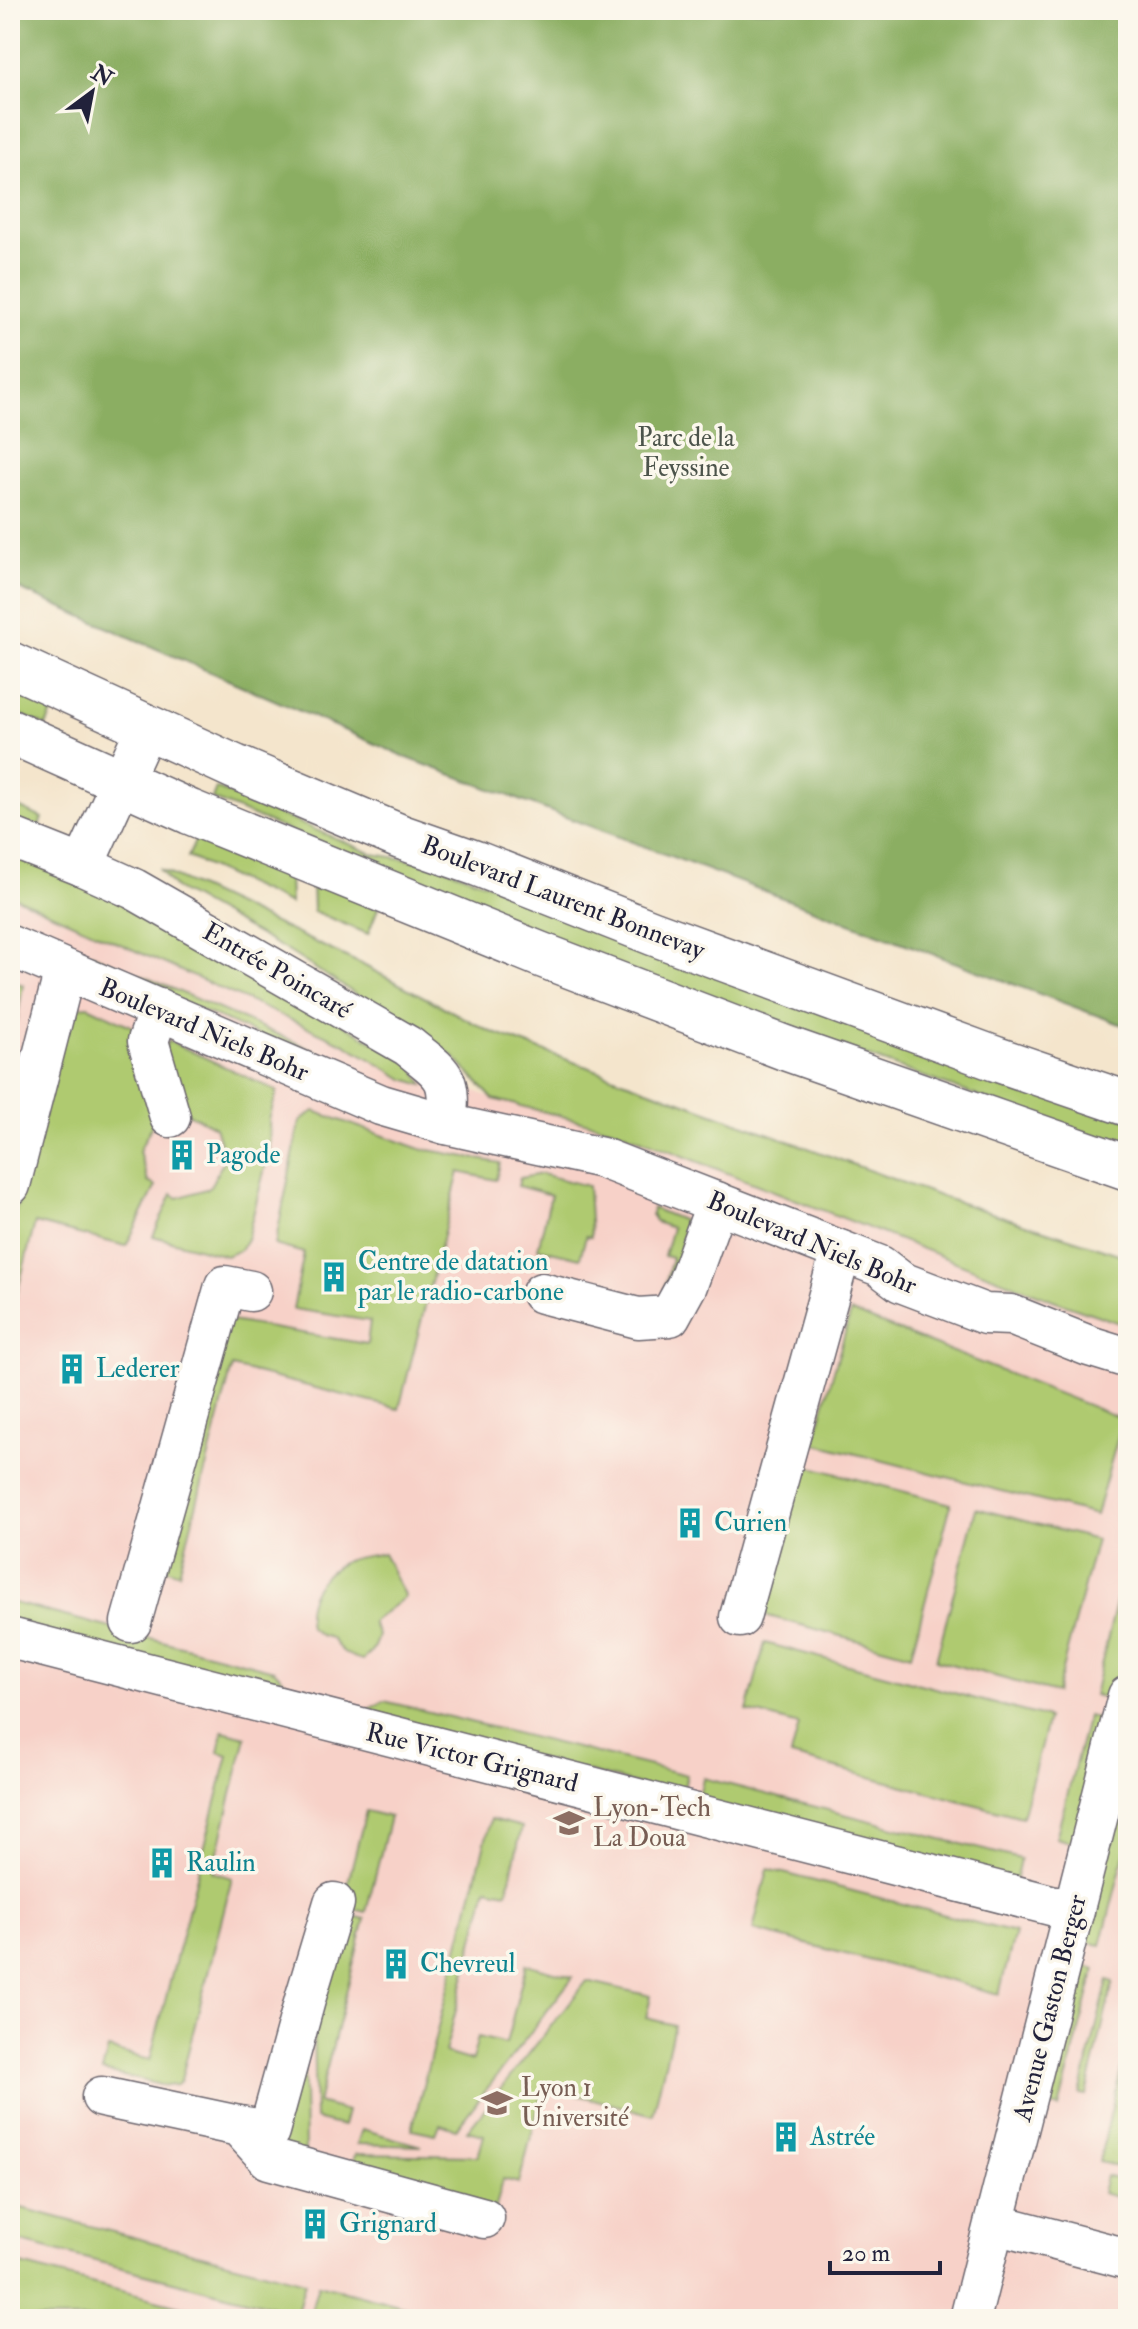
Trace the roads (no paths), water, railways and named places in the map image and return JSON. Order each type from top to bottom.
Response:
[{"type":"main road","name":"Boulevard Laurent Bonnevay","points":[[10,664],[235,767],[401,837],[996,1059],[1128,1104]]},
{"type":"main road","points":[[10,731],[190,812],[539,954],[785,1048],[1128,1168]]},
{"type":"street","points":[[83,866],[147,726]]},
{"type":"street","name":"Entrée Poincaré","points":[[10,837],[134,889],[408,1046],[444,1075],[447,1112]]},
{"type":"street","name":"Boulevard Niels Bohr","points":[[10,946],[381,1105],[447,1112],[602,1158],[880,1266],[901,1282],[985,1314],[1011,1315],[1128,1358]]},
{"type":"street","points":[[10,1185],[65,970]]},
{"type":"street","points":[[159,1009],[148,1041],[170,1117]]},
{"type":"street","points":[[542,1293],[638,1318],[670,1316],[687,1285],[717,1202]]},
{"type":"street","points":[[740,1617],[841,1251]]},
{"type":"street","points":[[131,1622],[225,1286],[251,1291]]},
{"type":"street","name":"Rue Victor Grignard","points":[[10,1638],[1074,1911]]},
{"type":"street","name":"Avenue Gaston Berger","points":[[970,2319],[1128,1696]]},
{"type":"street","points":[[102,2097],[269,2131],[334,1903]]},
{"type":"street","points":[[239,2126],[269,2159],[484,2218]]},
{"type":"street","points":[[995,2224],[1128,2259]]},
{"type":"place","name":"Pagode","points":[[182,1155]]},
{"type":"place","name":"Centre de datation par le radio-carbone","points":[[334,1277]]},
{"type":"place","name":"Lederer","points":[[72,1369]]},
{"type":"place","name":"Curien","points":[[690,1523]]},
{"type":"place","name":"Lyon-Tech La Doua","points":[[569,1823]]},
{"type":"place","name":"Raulin","points":[[162,1863]]},
{"type":"place","name":"Chevreul","points":[[396,1964]]},
{"type":"place","name":"Lyon 1 Université","points":[[497,2103]]},
{"type":"place","name":"Astrée","points":[[786,2137]]},
{"type":"place","name":"Grignard","points":[[315,2224]]},
{"type":"park label","name":"Parc de la Feyssine","points":[[686,453]]}]
